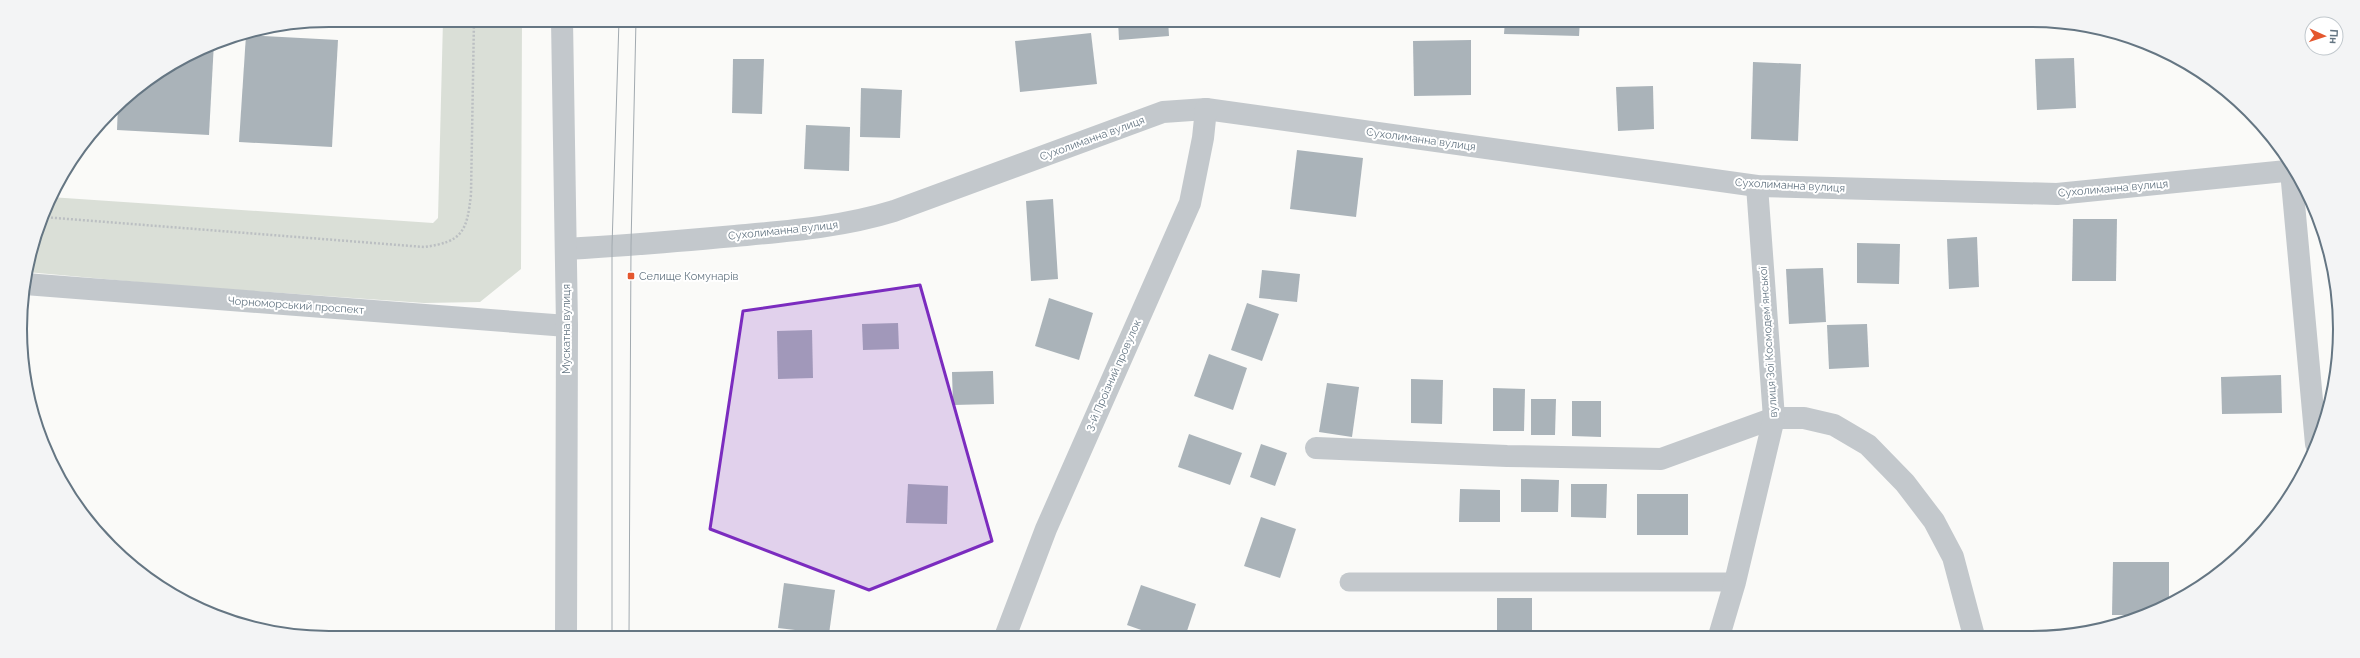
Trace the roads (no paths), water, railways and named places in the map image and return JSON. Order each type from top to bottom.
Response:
[{"type":"street","name":"Мускатна вулиця","points":[[562,27],[567,326],[566,631]]},
{"type":"street","name":"Сухолиманна вулиця","points":[[566,249],[631,245],[825,227],[863,221],[1163,112],[1206,109],[1757,186],[2058,194],[2288,170]]},
{"type":"street","name":"3-й Проїзний провулок","points":[[1007,631],[1046,529],[1190,202],[1203,138],[1206,109]]},
{"type":"street","points":[[2294,180],[2315,432]]},
{"type":"street","name":"вулиця Зої Космодемʼянської","points":[[1720,631],[1735,582],[1774,418],[1757,186]]},
{"type":"street","name":"Чорноморський проспект","points":[[31,284],[567,326]]},
{"type":"street","points":[[1316,448],[1507,456],[1661,459],[1774,418],[1804,418],[1834,425],[1868,445],[1904,483],[1934,521],[1953,557],[1973,631]]},
{"type":"lane","points":[[1349,582],[1735,582]]},
{"type":"tram line","points":[[612,631],[612,246],[619,27]]},
{"type":"tram line","points":[[629,631],[631,245],[636,27]]},
{"type":"place","name":"Селище Комунарів","points":[[631,276]]}]
